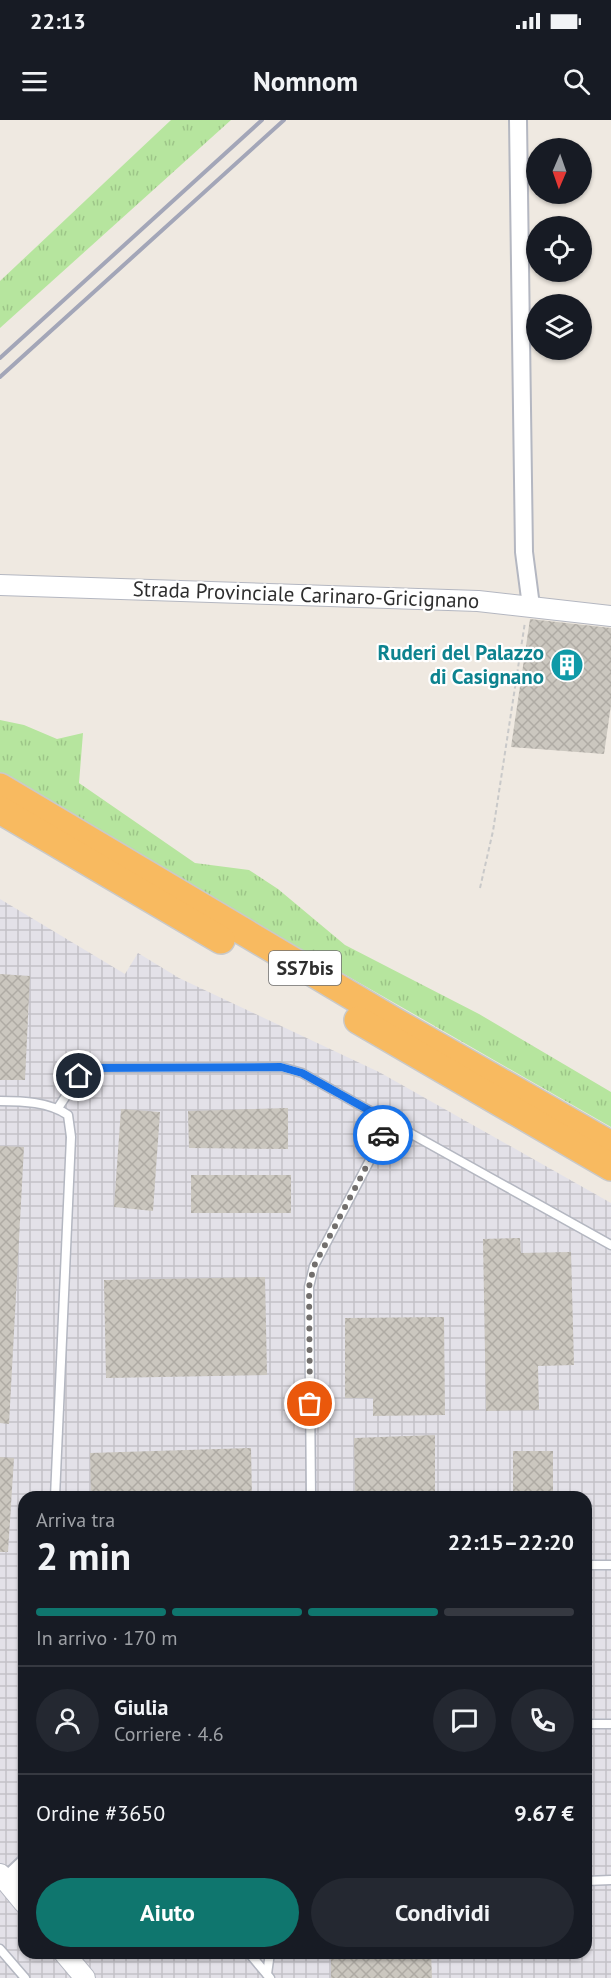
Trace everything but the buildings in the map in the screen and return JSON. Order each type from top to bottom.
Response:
[{"type":"highway","name":"SS7bis","points":[[0,787],[394,1021],[611,1145]]},
{"type":"highway","name":"SS7bis","points":[[0,810],[611,1167]]},
{"type":"street","points":[[518,120],[524,552],[531,606]]},
{"type":"street","name":"Strada Provinciale Carinaro-Gricignano","points":[[0,585],[478,601],[611,616]]},
{"type":"street","points":[[69,1959],[84,1978]]},
{"type":"lane","points":[[58,1108],[79,1076],[90,1068],[281,1067],[302,1073],[611,1245]]},
{"type":"lane","points":[[0,1101],[24,1101],[58,1108],[68,1115],[71,1137],[55,1491]]},
{"type":"lane","points":[[311,1491],[312,1276],[314,1266],[390,1122]]},
{"type":"lane","points":[[592,1565],[611,1565]]},
{"type":"lane","points":[[592,1724],[611,1724]]},
{"type":"lane","points":[[592,1881],[611,1880]]},
{"type":"lane","points":[[0,1949],[25,1978]]},
{"type":"lane","points":[[254,1959],[268,1976]]},
{"type":"lane","points":[[268,1976],[269,1959]]},
{"type":"path","points":[[480,888],[493,831],[523,626],[531,606]]},
{"type":"shaded area","points":[[0,899],[125,974],[138,953],[179,978],[379,1072],[611,1203],[611,1978],[0,1978]]},
{"type":"green space","points":[[171,120],[231,120],[0,328],[0,281]]},
{"type":"green space","points":[[0,720],[24,725],[57,739],[83,733],[79,783],[195,863],[249,870],[278,889],[345,945],[479,1014],[611,1092],[611,1127],[0,777]]},
{"type":"railway","points":[[0,358],[262,120]]},
{"type":"railway","points":[[0,377],[284,120]]},
{"type":"way so far","points":[[310,1404],[309,1287],[314,1266],[383,1135]]},
{"type":"place","name":"Ruderi del Palazzo di Casignano","points":[[567,665]]},
{"type":"route","points":[[79,1076],[90,1068],[281,1067],[302,1073],[390,1122],[383,1135]]}]
